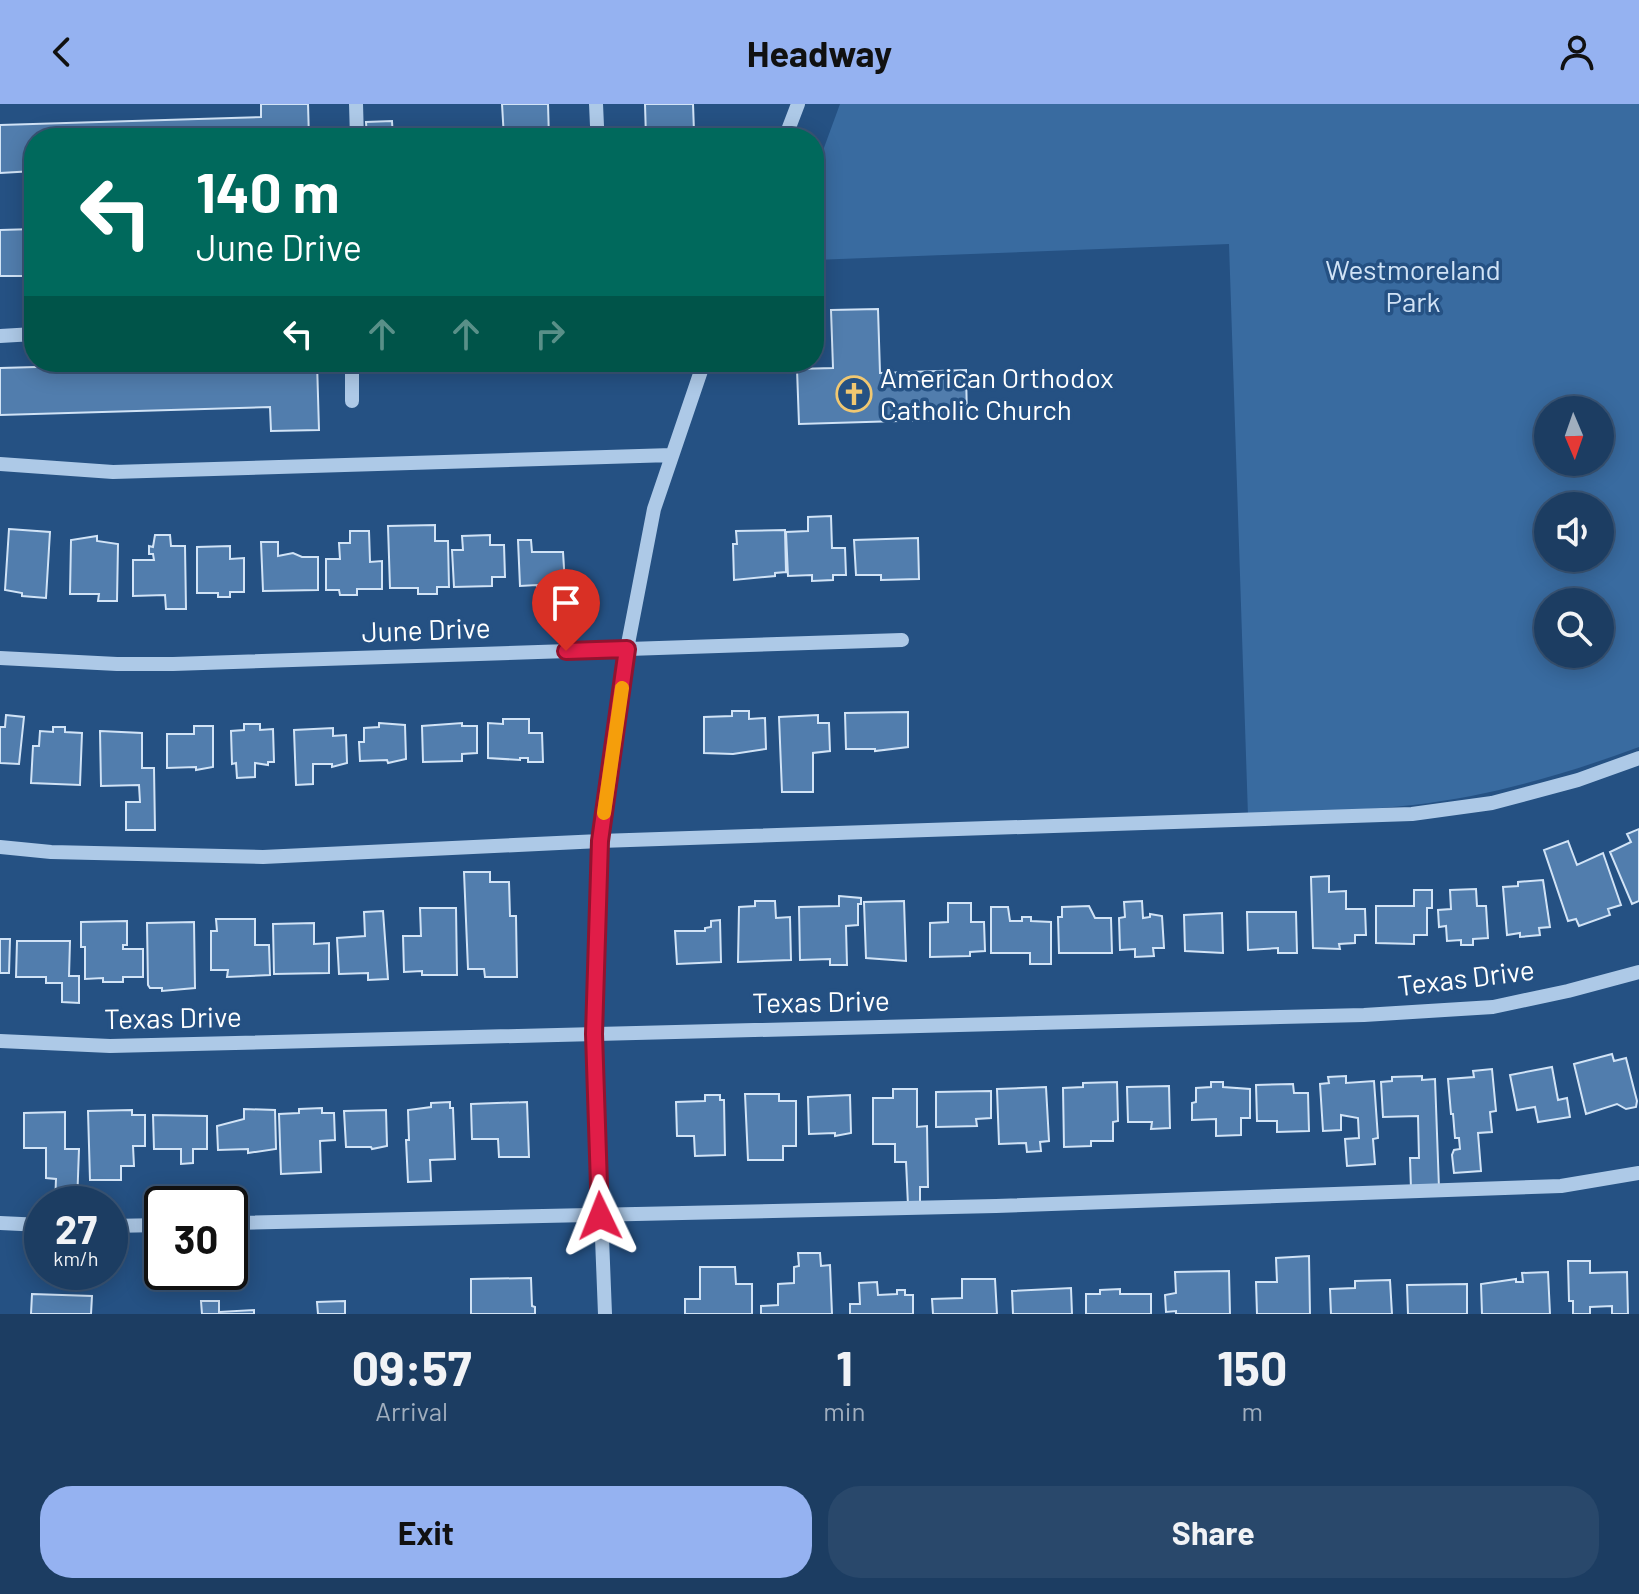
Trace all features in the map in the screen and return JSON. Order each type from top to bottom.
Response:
[{"type":"street","points":[[356,104],[357,128]]},
{"type":"street","points":[[596,104],[597,126]]},
{"type":"street","points":[[789,128],[798,104]]},
{"type":"street","points":[[0,336],[24,335]]},
{"type":"street","points":[[352,372],[352,401]]},
{"type":"street","points":[[605,1314],[594,1034],[600,841],[627,649],[654,509],[701,372]]},
{"type":"street","points":[[0,464],[113,472],[672,455]]},
{"type":"street","name":"June Drive","points":[[0,658],[173,664],[902,640]]},
{"type":"street","points":[[0,847],[51,852],[263,857],[600,841],[1412,814],[1492,803],[1578,780],[1639,758]]},
{"type":"street","name":"Texas Drive","points":[[0,1041],[110,1046],[1364,1015],[1493,1007],[1639,972]]},
{"type":"street","points":[[248,1223],[996,1206],[1561,1186],[1639,1173]]},
{"type":"street","points":[[0,1223],[24,1224]]},
{"type":"green space","name":"Westmoreland Park","points":[[840,104],[1639,104],[1639,747],[1528,783],[1471,796],[1372,809],[1248,816],[1229,244],[824,260],[824,148]]},
{"type":"building","points":[[261,104],[308,104],[309,128],[24,128],[24,172],[0,173],[0,125],[261,117]]},
{"type":"building","points":[[502,104],[548,104],[549,128],[503,128]]},
{"type":"building","points":[[645,104],[693,104],[694,128],[646,128]]},
{"type":"building","points":[[392,121],[392,128],[366,128],[366,122]]},
{"type":"building","points":[[24,229],[24,276],[0,276],[0,230]]},
{"type":"building","points":[[878,309],[880,373],[966,370],[967,419],[799,424],[797,372],[824,372],[824,368],[833,368],[831,310]]},
{"type":"building","points":[[24,367],[24,372],[317,372],[319,430],[271,431],[270,407],[0,415],[0,368]]},
{"type":"building","points":[[831,516],[832,548],[845,548],[846,575],[833,575],[833,580],[812,581],[812,575],[788,576],[786,532],[808,531],[808,517]]},
{"type":"building","points":[[435,525],[435,541],[448,541],[449,587],[437,587],[437,594],[418,594],[418,588],[390,588],[388,526]]},
{"type":"building","points":[[9,529],[50,532],[46,598],[22,596],[22,593],[5,590]]},
{"type":"building","points":[[785,530],[786,572],[734,580],[733,544],[737,544],[736,531]]},
{"type":"building","points":[[350,531],[369,531],[370,562],[382,561],[382,589],[357,589],[357,595],[340,595],[339,590],[326,590],[326,559],[340,559],[339,543],[350,543]]},
{"type":"building","points":[[155,535],[170,535],[171,546],[185,546],[186,609],[166,609],[165,595],[133,596],[133,560],[154,560],[153,554],[149,554],[149,546],[153,547]]},
{"type":"building","points":[[490,535],[490,545],[504,545],[505,577],[492,577],[492,586],[454,587],[452,550],[463,550],[462,536]]},
{"type":"building","points":[[97,536],[97,541],[118,544],[117,601],[98,601],[99,594],[70,594],[71,540]]},
{"type":"building","points":[[918,538],[919,579],[881,580],[881,575],[856,575],[854,540]]},
{"type":"building","points":[[518,540],[531,540],[532,552],[563,552],[565,584],[549,584],[549,589],[537,590],[537,585],[520,586]]},
{"type":"building","points":[[261,542],[278,542],[278,556],[293,553],[302,557],[318,557],[318,590],[263,591]]},
{"type":"building","points":[[230,546],[230,559],[244,558],[244,592],[230,592],[230,597],[218,597],[218,593],[197,593],[197,547]]},
{"type":"building","points":[[732,711],[749,711],[749,719],[765,718],[766,749],[733,754],[704,753],[704,717],[732,716]]},
{"type":"building","points":[[908,712],[908,747],[875,751],[846,749],[845,713]]},
{"type":"building","points":[[6,715],[24,717],[19,764],[0,763],[0,727],[5,727]]},
{"type":"building","points":[[818,715],[818,723],[829,723],[830,751],[813,753],[813,792],[782,792],[779,717]]},
{"type":"building","points":[[503,719],[529,719],[529,733],[542,733],[543,762],[528,762],[528,758],[488,758],[488,723],[503,724]]},
{"type":"building","points":[[379,723],[405,725],[406,759],[388,763],[387,760],[360,761],[359,742],[364,742],[364,728],[379,727]]},
{"type":"building","points":[[462,723],[462,726],[477,726],[477,753],[462,754],[462,761],[423,762],[422,726]]},
{"type":"building","points":[[244,724],[260,724],[260,730],[273,729],[274,762],[268,762],[268,765],[255,763],[255,777],[237,778],[236,763],[232,764],[231,731],[244,730]]},
{"type":"building","points":[[194,726],[213,726],[213,767],[196,770],[196,767],[167,768],[167,734],[194,734]]},
{"type":"building","points":[[53,727],[65,727],[65,732],[82,733],[80,785],[31,783],[33,746],[39,746],[40,731],[53,732]]},
{"type":"building","points":[[333,728],[333,736],[346,735],[347,763],[332,767],[332,764],[313,764],[313,784],[296,785],[294,730]]},
{"type":"building","points":[[100,731],[142,733],[142,768],[154,768],[155,830],[126,830],[126,802],[140,802],[139,785],[101,786]]},
{"type":"building","points":[[1639,829],[1639,901],[1632,904],[1610,852],[1631,842],[1627,834]]},
{"type":"building","points":[[1568,841],[1577,865],[1603,853],[1621,905],[1608,909],[1610,915],[1579,926],[1576,919],[1568,921],[1544,850]]},
{"type":"building","points":[[464,872],[490,872],[490,882],[509,882],[510,916],[516,916],[517,977],[485,977],[484,969],[468,969]]},
{"type":"building","points":[[1329,876],[1329,892],[1346,891],[1346,909],[1365,909],[1366,935],[1355,935],[1355,943],[1339,944],[1340,949],[1313,948],[1311,877]]},
{"type":"building","points":[[1543,880],[1550,927],[1539,928],[1540,935],[1507,935],[1503,887]]},
{"type":"building","points":[[1476,889],[1477,906],[1486,906],[1488,938],[1473,939],[1473,945],[1461,945],[1461,940],[1447,941],[1446,926],[1439,927],[1438,910],[1451,909],[1450,890]]},
{"type":"building","points":[[1414,890],[1432,890],[1432,908],[1427,908],[1427,935],[1414,935],[1414,944],[1376,943],[1376,906],[1414,906]]},
{"type":"building","points":[[839,896],[861,898],[858,925],[846,926],[847,965],[830,965],[830,959],[800,960],[799,907],[839,906]]},
{"type":"building","points":[[755,901],[775,901],[776,918],[790,917],[791,960],[738,962],[739,907],[755,906]]},
{"type":"building","points":[[904,901],[906,961],[866,958],[864,902]]},
{"type":"building","points":[[1142,901],[1143,918],[1150,917],[1150,914],[1162,916],[1164,948],[1153,948],[1154,956],[1135,957],[1135,949],[1120,950],[1119,918],[1125,917],[1124,902]]},
{"type":"building","points":[[948,903],[971,903],[971,922],[984,922],[985,951],[970,952],[970,956],[930,957],[930,923],[948,922]]},
{"type":"building","points":[[1089,906],[1095,918],[1111,918],[1112,953],[1059,953],[1058,917],[1062,917],[1062,907]]},
{"type":"building","points":[[991,907],[1008,907],[1010,921],[1031,917],[1031,921],[1051,922],[1051,964],[1030,964],[1030,953],[991,953]]},
{"type":"building","points":[[420,908],[456,908],[457,975],[404,972],[403,936],[421,936]]},
{"type":"building","points":[[383,911],[388,979],[368,980],[368,973],[339,974],[337,938],[365,936],[364,912]]},
{"type":"building","points":[[1247,912],[1296,912],[1297,953],[1278,953],[1278,948],[1248,950]]},
{"type":"building","points":[[1222,913],[1223,953],[1185,951],[1184,915]]},
{"type":"building","points":[[216,919],[255,919],[255,945],[269,945],[270,975],[227,977],[228,970],[211,970],[211,931],[217,931]]},
{"type":"building","points":[[720,920],[721,962],[677,964],[675,931],[705,931],[705,928],[711,927],[711,921]]},
{"type":"building","points":[[127,921],[127,945],[123,945],[123,949],[143,949],[143,977],[123,977],[123,982],[103,982],[103,978],[85,979],[81,922]]},
{"type":"building","points":[[194,922],[195,988],[162,991],[162,988],[150,988],[147,923]]},
{"type":"building","points":[[314,923],[314,944],[329,943],[329,973],[274,974],[273,924]]},
{"type":"building","points":[[0,939],[10,939],[9,973],[0,973]]},
{"type":"building","points":[[17,941],[70,941],[69,976],[79,976],[79,1003],[62,1002],[62,983],[46,983],[46,977],[16,977]]},
{"type":"building","points":[[1612,1054],[1614,1061],[1626,1058],[1636,1107],[1626,1109],[1617,1104],[1586,1114],[1574,1064]]},
{"type":"building","points":[[1552,1067],[1558,1100],[1567,1098],[1570,1117],[1538,1122],[1535,1107],[1517,1110],[1510,1075]]},
{"type":"building","points":[[1492,1069],[1496,1111],[1490,1112],[1492,1132],[1478,1133],[1481,1171],[1454,1173],[1452,1155],[1454,1150],[1460,1149],[1459,1138],[1455,1138],[1448,1079],[1474,1077],[1473,1071]]},
{"type":"building","points":[[1346,1076],[1346,1083],[1374,1081],[1378,1138],[1373,1139],[1375,1164],[1347,1166],[1345,1139],[1359,1138],[1358,1118],[1341,1115],[1341,1130],[1323,1131],[1320,1084],[1329,1083],[1328,1077]]},
{"type":"building","points":[[1422,1076],[1422,1080],[1435,1079],[1439,1188],[1411,1189],[1410,1158],[1419,1158],[1418,1116],[1383,1117],[1381,1082],[1392,1081],[1392,1077]]},
{"type":"building","points":[[1117,1082],[1118,1121],[1113,1122],[1113,1141],[1091,1141],[1091,1146],[1064,1147],[1063,1088],[1083,1087],[1083,1083]]},
{"type":"building","points":[[1211,1082],[1223,1082],[1223,1087],[1250,1089],[1250,1118],[1241,1118],[1241,1135],[1216,1136],[1216,1119],[1192,1120],[1196,1088],[1211,1087]]},
{"type":"building","points":[[1293,1084],[1294,1093],[1308,1093],[1309,1131],[1277,1132],[1277,1121],[1257,1121],[1256,1085]]},
{"type":"building","points":[[1169,1086],[1170,1128],[1151,1129],[1152,1122],[1128,1122],[1127,1087]]},
{"type":"building","points":[[1046,1087],[1049,1141],[1040,1142],[1041,1151],[1027,1152],[1026,1143],[999,1144],[997,1089]]},
{"type":"building","points":[[893,1089],[917,1089],[917,1127],[927,1126],[928,1187],[920,1187],[920,1205],[908,1205],[906,1162],[895,1162],[895,1144],[873,1144],[873,1098],[893,1098]]},
{"type":"building","points":[[991,1091],[991,1118],[976,1119],[977,1126],[936,1127],[936,1092]]},
{"type":"building","points":[[745,1094],[779,1094],[779,1101],[796,1101],[796,1146],[783,1146],[783,1160],[748,1160]]},
{"type":"building","points":[[705,1095],[720,1095],[720,1100],[724,1100],[725,1155],[695,1156],[694,1136],[677,1136],[676,1102],[705,1101]]},
{"type":"building","points":[[850,1095],[851,1133],[835,1136],[835,1133],[809,1134],[808,1097]]},
{"type":"building","points":[[450,1102],[450,1108],[453,1108],[455,1159],[430,1160],[431,1181],[408,1182],[408,1110],[431,1107],[431,1103]]},
{"type":"building","points":[[527,1102],[529,1157],[499,1157],[498,1139],[472,1139],[471,1104]]},
{"type":"building","points":[[322,1108],[322,1113],[334,1113],[335,1140],[320,1141],[321,1172],[281,1174],[279,1114]]},
{"type":"building","points":[[244,1109],[275,1110],[276,1149],[248,1153],[248,1149],[218,1150],[217,1126],[244,1119]]},
{"type":"building","points":[[132,1110],[132,1115],[145,1115],[145,1146],[133,1146],[134,1166],[121,1166],[121,1180],[90,1180],[88,1111]]},
{"type":"building","points":[[386,1110],[387,1146],[372,1149],[346,1147],[344,1111]]},
{"type":"building","points":[[65,1112],[65,1149],[79,1149],[78,1186],[56,1186],[56,1179],[46,1178],[46,1148],[24,1148],[24,1113]]},
{"type":"building","points":[[153,1115],[207,1116],[207,1149],[193,1149],[193,1163],[181,1164],[181,1149],[154,1149]]},
{"type":"building","points":[[798,1253],[820,1253],[821,1266],[830,1265],[832,1314],[761,1314],[761,1306],[778,1305],[778,1284],[794,1283],[794,1267],[799,1266]]},
{"type":"building","points":[[1309,1256],[1310,1314],[1257,1314],[1256,1282],[1277,1282],[1276,1258]]},
{"type":"building","points":[[1568,1261],[1590,1261],[1590,1273],[1627,1272],[1628,1314],[1612,1314],[1612,1306],[1590,1307],[1590,1314],[1573,1314],[1573,1301],[1569,1301]]},
{"type":"building","points":[[700,1267],[735,1267],[736,1284],[752,1284],[752,1314],[685,1314],[685,1299],[700,1299]]},
{"type":"building","points":[[1229,1271],[1230,1314],[1166,1312],[1165,1295],[1176,1293],[1175,1272]]},
{"type":"building","points":[[1548,1272],[1550,1314],[1482,1314],[1481,1284],[1516,1279],[1516,1282],[1523,1282],[1522,1273]]},
{"type":"building","points":[[531,1278],[535,1314],[471,1314],[471,1279]]},
{"type":"building","points":[[962,1279],[995,1279],[997,1314],[933,1314],[932,1299],[962,1298]]},
{"type":"building","points":[[1390,1280],[1392,1314],[1331,1314],[1330,1289],[1355,1288],[1355,1281]]},
{"type":"building","points":[[877,1282],[878,1295],[897,1294],[897,1290],[905,1290],[905,1295],[913,1295],[913,1314],[850,1314],[850,1304],[860,1304],[859,1283]]},
{"type":"building","points":[[1467,1284],[1467,1314],[1408,1314],[1407,1285]]},
{"type":"building","points":[[1071,1288],[1072,1314],[1013,1314],[1012,1291]]},
{"type":"building","points":[[1120,1289],[1120,1294],[1151,1294],[1151,1314],[1086,1314],[1086,1294]]},
{"type":"building","points":[[32,1294],[92,1296],[91,1314],[31,1314]]},
{"type":"building","points":[[201,1301],[219,1301],[219,1312],[254,1310],[254,1314],[202,1314]]},
{"type":"building","points":[[345,1301],[345,1314],[318,1314],[317,1302]]},
{"type":"slow traffic","points":[[604,813],[622,688]]},
{"type":"place","name":"American Orthodox Catholic Church","points":[[854,394]]},
{"type":"route","points":[[566,651],[627,649],[600,841],[594,1034],[600,1216]]}]
